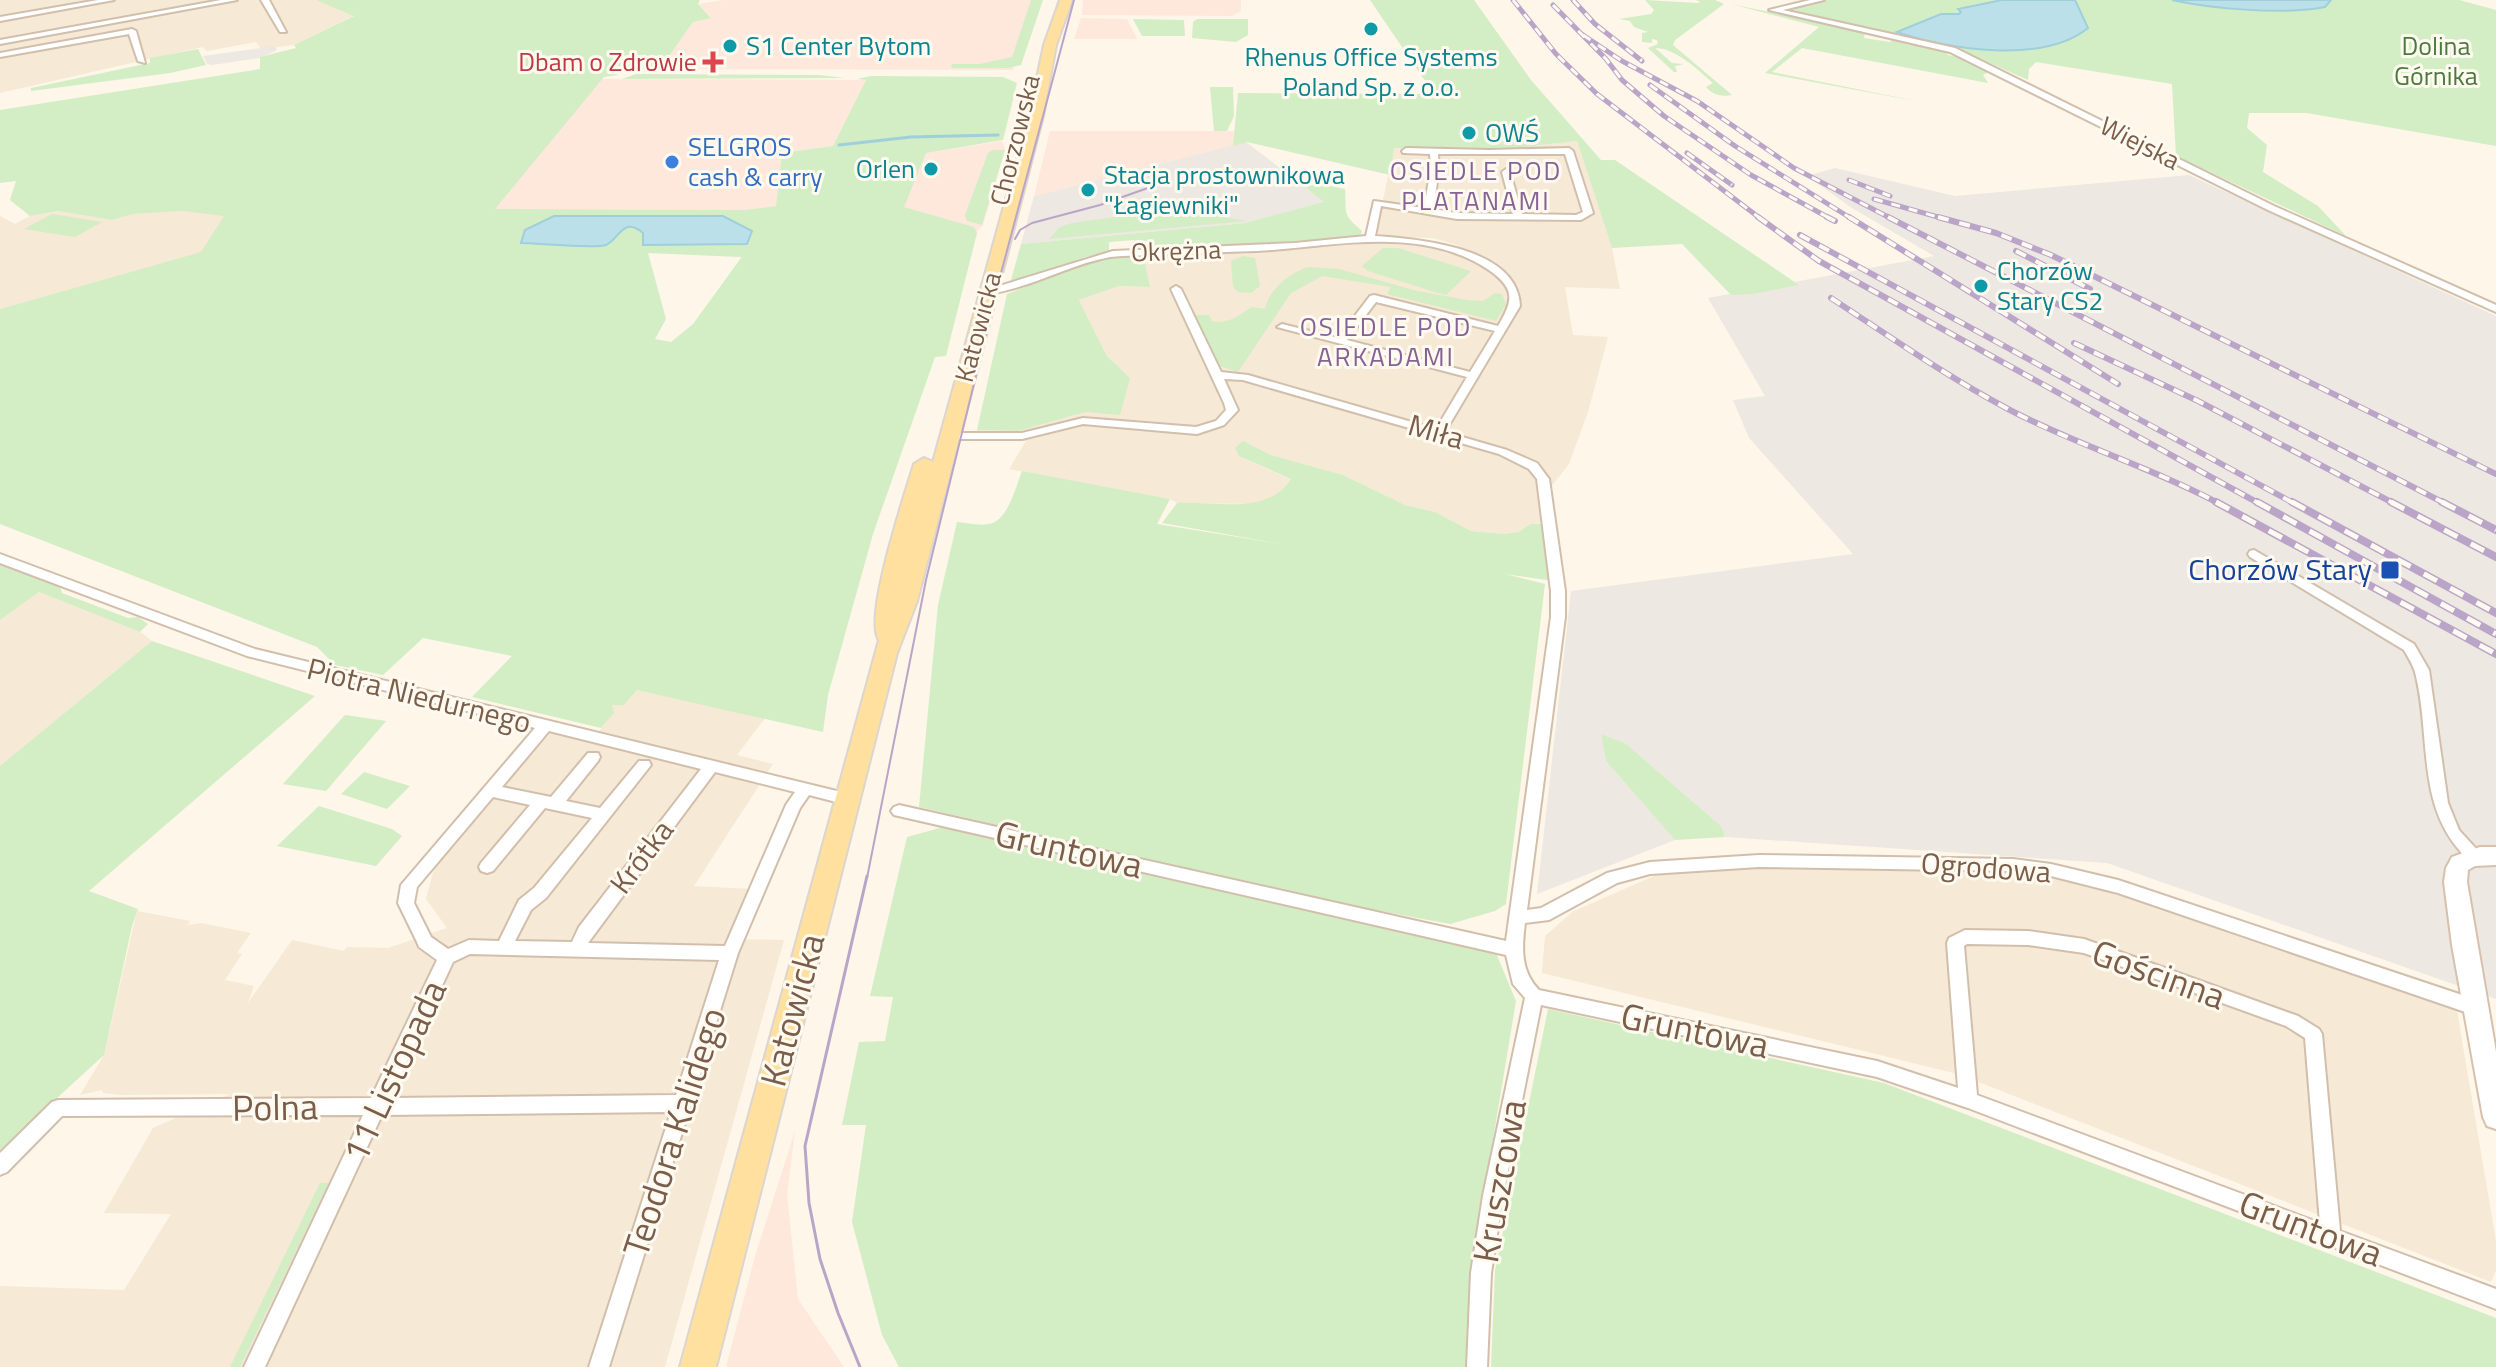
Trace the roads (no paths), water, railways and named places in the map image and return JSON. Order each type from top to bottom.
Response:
[{"type":"main road","name":"Chorzowska","points":[[982,285],[1053,0]]},
{"type":"main road","name":"Katowicka","points":[[885,653],[887,600],[1044,82],[1050,45],[1066,0]]},
{"type":"main road","name":"Katowicka","points":[[698,1367],[885,653],[906,601],[982,285]]},
{"type":"street","points":[[0,19],[110,0]]},
{"type":"street","points":[[0,42],[233,0]]},
{"type":"street","points":[[265,0],[283,30]]},
{"type":"street","name":"Wiejska","points":[[1820,0],[1773,10],[1952,50],[2271,208],[2496,309]]},
{"type":"street","points":[[0,55],[132,31],[142,61]]},
{"type":"street","points":[[1370,238],[1377,203],[1468,217],[1587,216],[1569,151],[1406,151]]},
{"type":"street","points":[[1428,212],[1435,169],[1434,152]]},
{"type":"street","points":[[1506,172],[1518,217]]},
{"type":"street","name":"Okrężna","points":[[982,285],[1022,286],[1089,258],[1113,254],[1295,246],[1370,238],[1456,248],[1497,272],[1511,286],[1515,306],[1439,433]]},
{"type":"street","points":[[948,436],[1022,436],[1083,421],[1197,431],[1220,423],[1231,413],[1176,289]]},
{"type":"street","points":[[1340,342],[1374,298],[1502,330]]},
{"type":"street","points":[[1282,327],[1474,376]]},
{"type":"street","name":"Miła","points":[[1215,375],[1244,377],[1439,433],[1526,461],[1539,472],[1545,489],[1558,617],[1518,917]]},
{"type":"street","points":[[2254,554],[2409,647],[2422,670],[2440,803],[2453,833],[2485,856]]},
{"type":"street","name":"Piotra Niedurnego","points":[[0,558],[252,653],[848,799]]},
{"type":"street","name":"11 Listopada","points":[[254,1367],[447,957],[425,942],[405,895],[421,870],[544,727]]},
{"type":"street","points":[[487,867],[593,757]]},
{"type":"street","points":[[504,947],[525,905],[540,893],[644,765]]},
{"type":"street","name":"Krótka","points":[[577,949],[585,932],[711,767]]},
{"type":"street","points":[[490,790],[604,815]]},
{"type":"street","name":"Teodora Kalidego","points":[[599,1367],[730,953],[794,805],[805,790]]},
{"type":"street","name":"Gruntowa","points":[[899,811],[1513,950]]},
{"type":"street","points":[[2485,856],[2458,865],[2454,879],[2458,917],[2496,1117]]},
{"type":"street","name":"Ogrodowa","points":[[1518,917],[1543,915],[1613,878],[1650,868],[1775,861],[2013,865],[2051,870],[2118,887],[2477,1008]]},
{"type":"street","points":[[1518,917],[1513,950],[1522,984],[1534,996]]},
{"type":"street","name":"Gościnna","points":[[1968,1100],[1955,943],[1965,937],[2028,938],[2084,946],[2292,1021],[2313,1034],[2331,1236]]},
{"type":"street","points":[[447,957],[469,947],[730,953]]},
{"type":"street","name":"Gruntowa","points":[[1534,996],[1863,1066],[1968,1100],[2496,1299]]},
{"type":"street","name":"Kruszcowa","points":[[1477,1367],[1481,1273],[1493,1196],[1534,996]]},
{"type":"street","name":"Polna","points":[[0,1166],[58,1108],[378,1108],[684,1103]]},
{"type":"water","points":[[2002,0],[2075,0],[2088,28],[2069,39],[2022,50],[1968,48],[1897,32],[1941,14],[1959,14],[1958,9]]},
{"type":"water","points":[[2172,0],[2331,0],[2325,7],[2270,11]]},
{"type":"water","points":[[554,216],[723,216],[752,231],[747,244],[643,245],[643,233],[630,227],[622,230],[611,242],[600,246],[521,243],[525,230]]},
{"type":"waterway","points":[[839,145],[911,137],[998,135]]},
{"type":"tram line","points":[[867,878],[926,580],[1001,273],[1074,0]]},
{"type":"tram line","points":[[1015,239],[1020,230],[1032,223],[1100,205],[1159,184]]},
{"type":"tram line","points":[[860,1367],[820,1259],[809,1203],[805,1146],[867,876]]},
{"type":"railway","points":[[1513,0],[1556,54],[1597,94],[1761,219]]},
{"type":"railway","points":[[1573,0],[1595,24],[1642,61]]},
{"type":"railway","points":[[1553,5],[1606,59],[1622,80],[1664,116],[1751,175],[1831,219]]},
{"type":"railway","points":[[1583,35],[1622,61],[1697,101],[1794,168],[1892,219]]},
{"type":"railway","points":[[1650,85],[1735,146],[1852,219]]},
{"type":"railway","points":[[1687,153],[1732,185]]},
{"type":"railway","points":[[1849,180],[1890,196]]},
{"type":"railway","points":[[1874,199],[1945,219]]},
{"type":"railway","points":[[1758,217],[1819,261],[2260,504]]},
{"type":"railway","points":[[1827,217],[1831,219]]},
{"type":"railway","points":[[1849,217],[2118,384]]},
{"type":"railway","points":[[1888,217],[2446,504]]},
{"type":"railway","points":[[1938,217],[1996,233],[2051,255],[2496,474]]},
{"type":"railway","points":[[1831,219],[1835,221]]},
{"type":"railway","points":[[1800,235],[2295,504]]},
{"type":"railway","points":[[2016,251],[2090,289]]},
{"type":"railway","points":[[1831,298],[2008,409],[2218,503]]},
{"type":"railway","points":[[2074,343],[2198,401],[2395,504]]},
{"type":"railway","points":[[2257,502],[2496,634]]},
{"type":"railway","points":[[2292,502],[2496,613]]},
{"type":"railway","points":[[2391,502],[2496,557]]},
{"type":"railway","points":[[2442,502],[2496,530]]},
{"type":"railway","points":[[2218,503],[2496,654]]},
{"type":"place","name":"Rhenus Office Systems Poland Sp. z o.o.","points":[[1371,29]]},
{"type":"place","name":"S1 Center Bytom","points":[[730,46]]},
{"type":"place","name":"Dbam o Zdrowie","points":[[713,62]]},
{"type":"place","name":"OWŚ","points":[[1469,133]]},
{"type":"place","name":"SELGROS cash & carry","points":[[672,162]]},
{"type":"place","name":"Orlen","points":[[931,169]]},
{"type":"place","name":"Stacja prostownikowa \"Łagiewniki\"","points":[[1088,190]]},
{"type":"place","name":"Chorzów Stary CS2","points":[[1981,286]]},
{"type":"place","name":"Chorzów Stary","points":[[2390,570]]},
{"type":"district","name":"OSIEDLE POD PLATANAMI","points":[[1476,186]]},
{"type":"district","name":"OSIEDLE POD ARKADAMI","points":[[1386,342]]},
{"type":"park label","name":"Dolina Górnika","points":[[2436,61]]}]
